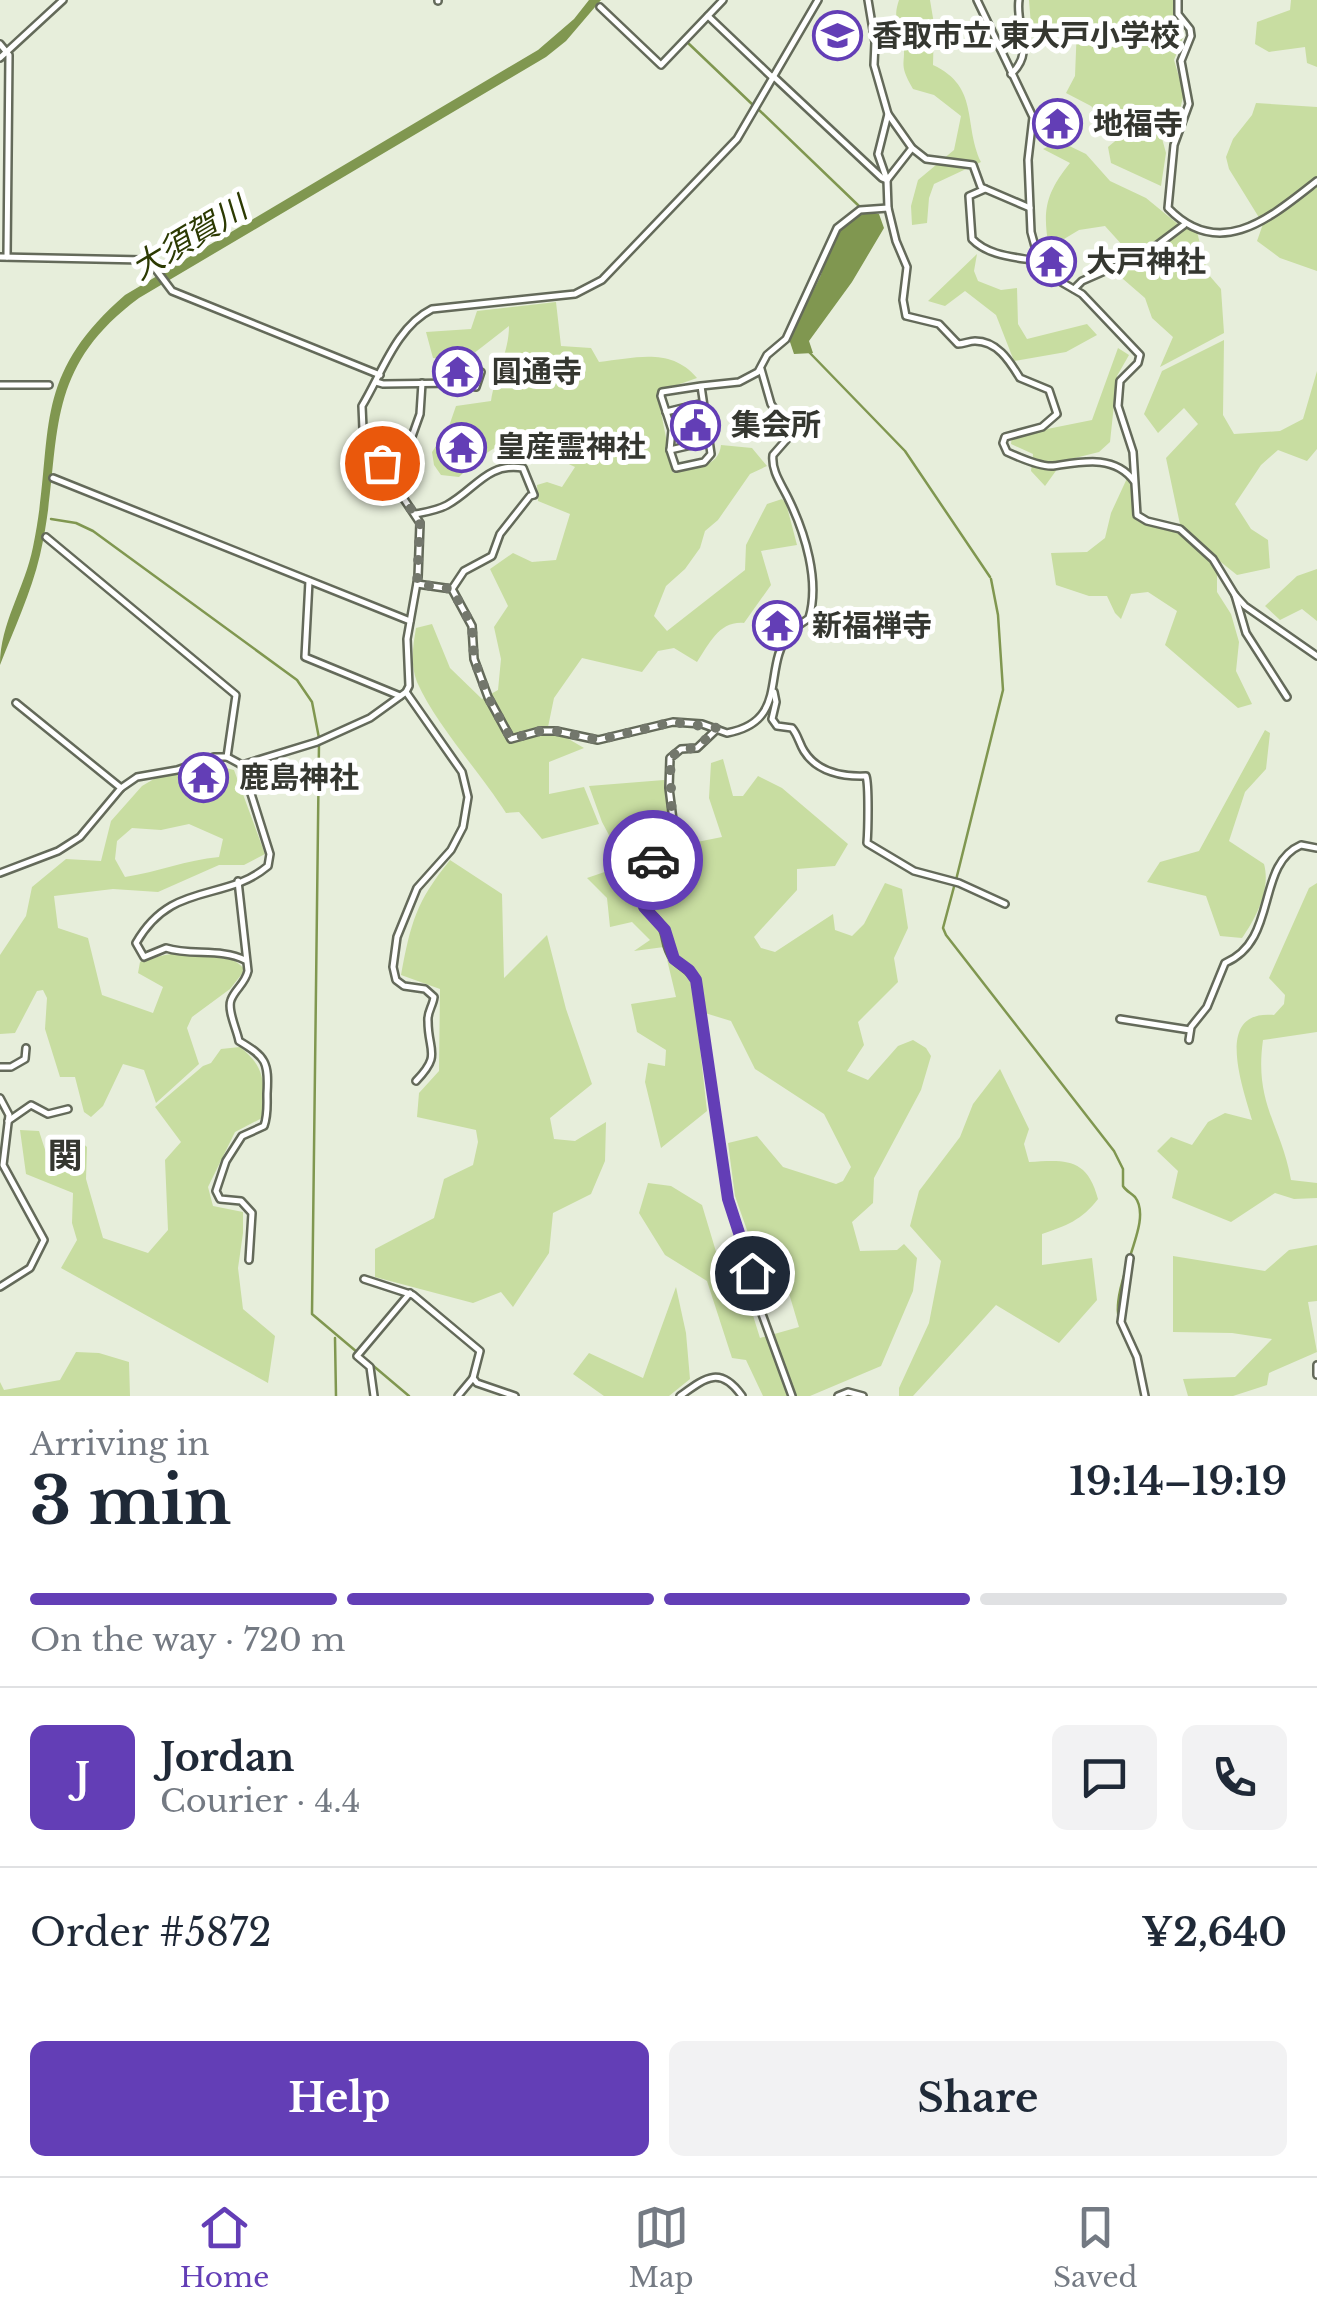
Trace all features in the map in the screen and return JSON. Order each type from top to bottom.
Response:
[{"type":"street","points":[[0,58],[63,0]]},
{"type":"street","points":[[600,7],[661,65],[723,0]]},
{"type":"street","points":[[242,766],[370,718],[403,694],[410,681],[407,648],[417,584],[420,524],[366,440],[362,416],[362,406],[396,342],[428,310],[575,294],[597,284],[737,139],[818,0]]},
{"type":"street","points":[[868,0],[875,42],[874,65],[888,114],[912,148],[929,160],[973,165],[985,189],[1030,208]]},
{"type":"street","points":[[977,0],[1033,117],[1028,160],[1032,232],[1039,261],[1052,276],[1074,289],[1140,355],[1138,363],[1120,382],[1118,406],[1133,452],[1137,515],[1180,529],[1212,559],[1235,595],[1246,633],[1287,697]]},
{"type":"street","points":[[1011,74],[1018,68],[1025,46],[1019,0]]},
{"type":"street","points":[[1178,0],[1178,14],[1190,29],[1181,62],[1189,104],[1174,144],[1168,208],[1184,225],[1215,234],[1250,228],[1317,181]]},
{"type":"street","points":[[708,16],[887,180]]},
{"type":"street","points":[[0,44],[7,52],[3,257],[143,260],[159,272],[167,286],[378,378],[476,387],[481,372]]},
{"type":"street","points":[[888,114],[878,154],[887,180],[888,208],[896,241],[907,266],[903,300],[908,318],[939,324],[958,344],[981,342],[1006,355],[1020,378],[1047,388],[1053,396],[1057,414],[1042,427],[1005,437],[1007,452],[1046,465],[1104,460],[1130,475],[1135,484]]},
{"type":"street","points":[[887,180],[912,148]]},
{"type":"street","points":[[985,189],[969,196],[972,239],[981,248],[1039,261]]},
{"type":"street","points":[[700,386],[711,454],[704,462],[676,468],[662,392],[700,386],[739,382],[761,368],[767,354],[786,339],[836,228],[860,210],[888,208]]},
{"type":"street","points":[[1074,289],[1082,281],[1148,252],[1184,225]]},
{"type":"street","points":[[761,368],[771,404],[788,427],[787,439],[773,455],[773,466],[799,525],[813,587],[809,618],[789,633],[778,661],[772,719],[777,726],[792,728],[809,758],[831,772],[866,776],[867,843],[914,871],[959,884],[1005,904]]},
{"type":"street","points":[[0,384],[48,385]]},
{"type":"street","points":[[382,463],[397,445],[410,442],[420,414],[422,384]]},
{"type":"street","points":[[666,412],[703,403]]},
{"type":"street","points":[[684,408],[687,421]]},
{"type":"street","points":[[670,450],[709,441]]},
{"type":"street","points":[[416,514],[443,508],[499,468],[523,468],[534,495],[500,534],[492,556],[464,570],[452,589]]},
{"type":"street","points":[[53,478],[410,622]]},
{"type":"street","points":[[46,537],[236,695],[227,758]]},
{"type":"street","points":[[309,581],[305,657],[403,694],[462,772],[468,797],[452,850],[417,888],[397,937],[392,967],[396,980],[404,986],[425,988],[434,997],[428,1018],[433,1057],[430,1067],[416,1082]]},
{"type":"street","points":[[417,584],[452,589]]},
{"type":"street","points":[[452,589],[472,626],[474,659],[488,697],[511,739],[556,731],[598,740],[673,722],[728,733],[758,720],[774,689]]},
{"type":"street","points":[[1235,595],[1317,656]]},
{"type":"street","points":[[16,703],[120,788]]},
{"type":"street","points":[[717,728],[697,748],[681,749],[670,758],[672,820],[643,880],[643,896],[646,910],[666,933],[672,956],[696,980],[728,1199],[762,1314],[792,1396]]},
{"type":"street","points":[[0,873],[58,851],[80,837],[120,788],[138,776],[177,770],[211,757],[227,758],[242,766],[270,859],[263,871],[172,903],[136,943],[144,957],[166,948],[231,954],[245,960]]},
{"type":"street","points":[[1189,1040],[1190,1030],[1206,1010],[1226,962],[1241,956],[1252,943],[1282,856],[1301,845],[1317,848]]},
{"type":"street","points":[[238,881],[246,978],[231,1000],[231,1008],[240,1041],[258,1052],[268,1068],[268,1113],[264,1126],[242,1136],[226,1162],[216,1191],[220,1199],[241,1202],[252,1213],[249,1260]]},
{"type":"street","points":[[1120,1019],[1190,1030]]},
{"type":"street","points":[[0,1067],[26,1059],[26,1048]]},
{"type":"street","points":[[0,1098],[9,1115],[3,1165],[44,1240],[30,1268],[0,1287]]},
{"type":"street","points":[[8,1121],[31,1106],[48,1114],[68,1109]]},
{"type":"street","points":[[1130,1258],[1120,1322],[1138,1357],[1145,1396]]},
{"type":"street","points":[[364,1279],[410,1294],[480,1352],[473,1378],[458,1396]]},
{"type":"street","points":[[374,1396],[370,1366],[359,1354],[410,1294]]},
{"type":"street","points":[[1317,1365],[1317,1375]]},
{"type":"street","points":[[680,1396],[703,1380],[718,1376],[730,1382],[742,1396]]},
{"type":"street","points":[[473,1378],[476,1383],[516,1396]]},
{"type":"street","points":[[838,1396],[852,1392],[863,1396]]},
{"type":"shaded area","points":[[589,0],[601,0],[566,41],[546,57],[139,298],[106,326],[69,384],[60,414],[40,555],[0,665],[8,620],[33,547],[51,411],[73,355],[94,326],[125,295],[538,50],[574,19]]},
{"type":"shaded area","points":[[899,0],[930,0],[933,65],[948,74],[964,95],[981,162],[934,184],[927,223],[912,225],[911,206],[918,180],[954,150],[961,116],[934,95],[913,89],[908,80],[896,17]]},
{"type":"shaded area","points":[[1029,0],[1176,0],[1174,17],[1184,35],[1174,60],[1184,94],[1176,124],[1164,124],[1160,131],[1166,153],[1161,186],[1111,163],[1108,147],[1120,137],[1091,106],[1066,93],[1075,76],[1077,26],[1031,25]]},
{"type":"shaded area","points":[[1291,0],[1317,0],[1317,67],[1307,63],[1305,47],[1269,52],[1255,44],[1257,22],[1290,10]]},
{"type":"shaded area","points":[[1256,103],[1317,107],[1317,271],[1280,258],[1257,241],[1263,224],[1229,169],[1226,157],[1233,139],[1252,115]]},
{"type":"shaded area","points":[[1059,141],[1086,154],[1110,181],[1146,198],[1179,225],[1197,232],[1208,274],[1221,289],[1224,333],[1160,367],[1173,337],[1152,318],[1145,298],[1115,272],[1124,247],[1105,226],[1079,230],[1049,248],[1048,202],[1070,163],[1043,149]]},
{"type":"shaded area","points":[[868,212],[879,214],[884,228],[852,282],[809,341],[813,353],[794,354],[789,339],[820,277],[835,236],[848,220]]},
{"type":"shaded area","points":[[977,254],[974,271],[978,281],[1001,290],[1017,288],[1018,324],[1027,339],[1087,324],[1097,335],[1066,352],[1014,361],[996,315],[965,291],[945,306],[928,301]]},
{"type":"shaded area","points":[[556,302],[561,346],[591,348],[599,362],[664,358],[687,368],[697,378],[657,392],[673,473],[710,463],[721,445],[752,448],[767,466],[750,474],[718,520],[705,531],[700,548],[685,569],[666,586],[654,616],[667,631],[745,570],[746,545],[767,504],[782,499],[786,503],[797,545],[761,551],[771,585],[744,623],[722,629],[697,662],[674,648],[658,651],[642,672],[582,658],[554,698],[548,727],[584,748],[549,762],[549,794],[584,787],[599,824],[542,839],[519,812],[506,813],[447,732],[417,682],[413,655],[416,628],[432,624],[450,668],[482,699],[498,690],[501,659],[494,627],[508,606],[490,569],[513,553],[532,562],[556,560],[570,514],[538,501],[537,485],[547,482],[562,487],[575,467],[556,458],[530,457],[509,439],[477,459],[459,477],[441,475],[432,452],[448,429],[456,406],[491,401],[509,326],[464,361],[433,358],[426,332],[471,329],[477,311]]},
{"type":"shaded area","points":[[1224,340],[1223,415],[1234,434],[1280,431],[1303,419],[1317,371],[1317,449],[1307,461],[1278,450],[1261,465],[1235,504],[1251,529],[1268,540],[1270,568],[1237,575],[1217,559],[1217,592],[1231,614],[1239,642],[1236,671],[1252,704],[1238,708],[1165,645],[1177,611],[1148,592],[1131,594],[1121,619],[1107,596],[1089,596],[1056,585],[1051,553],[1087,552],[1105,538],[1111,513],[1129,474],[1137,521],[1181,529],[1166,458],[1198,424],[1184,408],[1158,433],[1144,414],[1162,371]]},
{"type":"shaded area","points":[[1118,348],[1129,355],[1117,376],[1110,442],[1099,452],[1063,461],[1045,486],[1031,471],[1033,454],[1011,444],[1012,436],[1092,420]]},
{"type":"shaded area","points":[[1317,569],[1317,621],[1302,609],[1280,620],[1265,606],[1297,576]]},
{"type":"shaded area","points":[[1265,730],[1270,733],[1266,769],[1245,792],[1229,841],[1264,864],[1264,893],[1242,938],[1220,936],[1206,896],[1147,882],[1160,862],[1199,851]]},
{"type":"shaded area","points":[[723,759],[733,796],[743,796],[758,776],[782,788],[848,844],[835,866],[797,869],[797,890],[754,937],[761,948],[775,952],[833,914],[835,930],[852,936],[864,924],[885,883],[902,889],[908,928],[894,958],[898,982],[858,1022],[864,1045],[847,1071],[868,1080],[898,1046],[913,1040],[931,1056],[921,1090],[874,1178],[873,1203],[852,1222],[860,1251],[897,1250],[904,1244],[917,1258],[913,1291],[881,1366],[810,1396],[763,1396],[746,1360],[732,1358],[707,1281],[665,1255],[639,1213],[648,1183],[671,1186],[702,1205],[720,1265],[742,1280],[760,1338],[799,1327],[777,1253],[755,1253],[735,1196],[728,1143],[757,1136],[783,1167],[836,1184],[843,1181],[851,1167],[824,1114],[755,1069],[731,1021],[705,1013],[698,1030],[707,1111],[661,1148],[645,1082],[648,1063],[665,1066],[666,1050],[637,1032],[631,1004],[676,997],[664,947],[634,951],[650,940],[632,922],[610,927],[607,898],[587,878],[625,865],[602,822],[589,786],[664,780],[668,820],[661,832],[669,860],[687,844],[722,837],[709,798],[711,763]]},
{"type":"shaded area","points":[[213,765],[234,770],[265,854],[244,865],[219,865],[158,892],[113,889],[54,896],[58,928],[88,938],[102,995],[153,1013],[163,987],[138,973],[140,962],[195,952],[224,957],[245,970],[230,989],[192,1017],[187,1028],[199,1064],[156,1103],[144,1070],[123,1064],[103,1106],[91,1117],[84,1112],[75,1077],[60,1077],[45,1029],[47,998],[43,990],[37,991],[15,1033],[0,1034],[0,955],[26,916],[32,887],[66,859],[101,861],[111,821],[142,786],[159,776]],"holes":[[[189,824],[223,839],[219,857],[137,875],[125,877],[115,859],[117,841],[132,828],[161,830]]]},
{"type":"shaded area","points":[[450,860],[502,894],[504,978],[547,935],[566,1009],[592,1084],[550,1118],[554,1139],[575,1141],[606,1122],[605,1161],[591,1194],[553,1213],[549,1253],[513,1307],[501,1292],[473,1303],[375,1277],[375,1249],[434,1218],[444,1179],[473,1165],[478,1142],[476,1130],[417,1117],[419,1093],[439,1071],[440,989],[401,975],[417,913],[429,888]]},
{"type":"shaded area","points":[[1317,883],[1317,1032],[1263,1040],[1261,1062],[1265,1098],[1291,1180],[1317,1183],[1317,1198],[1294,1199],[1275,1193],[1231,1222],[1172,1198],[1178,1171],[1157,1151],[1171,1137],[1192,1145],[1208,1122],[1225,1113],[1252,1120],[1239,1071],[1238,1037],[1244,1024],[1255,1016],[1274,1015],[1284,1004],[1285,995],[1269,978],[1309,888]]},
{"type":"shaded area","points":[[240,1047],[260,1071],[262,1118],[235,1132],[208,1187],[213,1206],[243,1212],[238,1268],[243,1309],[275,1336],[268,1383],[61,1268],[77,1240],[72,1223],[73,1193],[26,1174],[20,1130],[39,1131],[50,1165],[72,1159],[73,1135],[87,1147],[86,1179],[103,1238],[148,1253],[168,1230],[165,1160],[181,1142],[155,1107],[211,1063],[221,1049]]},
{"type":"shaded area","points":[[1000,1069],[1029,1129],[1024,1144],[1029,1162],[1073,1164],[1088,1175],[1093,1185],[1098,1199],[1086,1212],[1042,1234],[1042,1265],[1092,1258],[1097,1300],[1059,1343],[996,1305],[913,1396],[899,1396],[899,1388],[929,1323],[941,1261],[910,1226],[919,1191],[960,1137],[973,1104]]},
{"type":"shaded area","points":[[1317,1245],[1317,1301],[1308,1302],[1317,1352],[1269,1373],[1267,1385],[1233,1396],[1188,1396],[1183,1379],[1235,1377],[1272,1339],[1232,1333],[1173,1332],[1173,1256],[1265,1271],[1289,1250]]},
{"type":"shaded area","points":[[676,1287],[690,1379],[669,1396],[604,1396],[573,1374],[589,1353],[643,1378]]},
{"type":"shaded area","points":[[76,1352],[99,1353],[129,1362],[130,1396],[0,1396],[0,1382],[4,1390],[60,1380]]},
{"type":"waterway","points":[[687,42],[753,105]]},
{"type":"waterway","points":[[758,109],[860,207]]},
{"type":"waterway","points":[[810,353],[905,451],[990,577]]},
{"type":"waterway","points":[[51,519],[76,523],[93,531],[297,680],[312,702],[319,738]]},
{"type":"waterway","points":[[956,880],[1003,690],[998,615],[991,579]]},
{"type":"waterway","points":[[319,743],[312,1314],[409,1396]]},
{"type":"waterway","points":[[955,883],[943,928],[946,935],[1114,1151],[1123,1169],[1123,1186],[1135,1197],[1140,1210],[1118,1305],[1119,1324],[1128,1342]]},
{"type":"waterway","points":[[335,1338],[336,1396]]},
{"type":"way so far","points":[[382,463],[420,524],[417,584],[452,589],[467,613],[474,659],[488,697],[511,739],[556,731],[598,740],[673,722],[717,728],[697,748],[681,749],[670,758],[672,820],[653,860]]},
{"type":"place","name":"香取市立 東大戸小学校","points":[[837,36]]},
{"type":"place","name":"地福寺","points":[[1058,124]]},
{"type":"place","name":"大戸神社","points":[[1051,262]]},
{"type":"place","name":"圓通寺","points":[[457,372]]},
{"type":"place","name":"集会所","points":[[696,425]]},
{"type":"place","name":"皇産霊神社","points":[[461,447]]},
{"type":"place","name":"新福禅寺","points":[[777,626]]},
{"type":"place","name":"鹿島神社","points":[[204,778]]},
{"type":"district","name":"関","points":[[65,1156]]},
{"type":"route","points":[[653,860],[643,880],[644,907],[665,930],[674,959],[696,980],[728,1199],[752,1273]]},
{"type":"water label","name":"大須賀川","points":[[189,238]]}]
